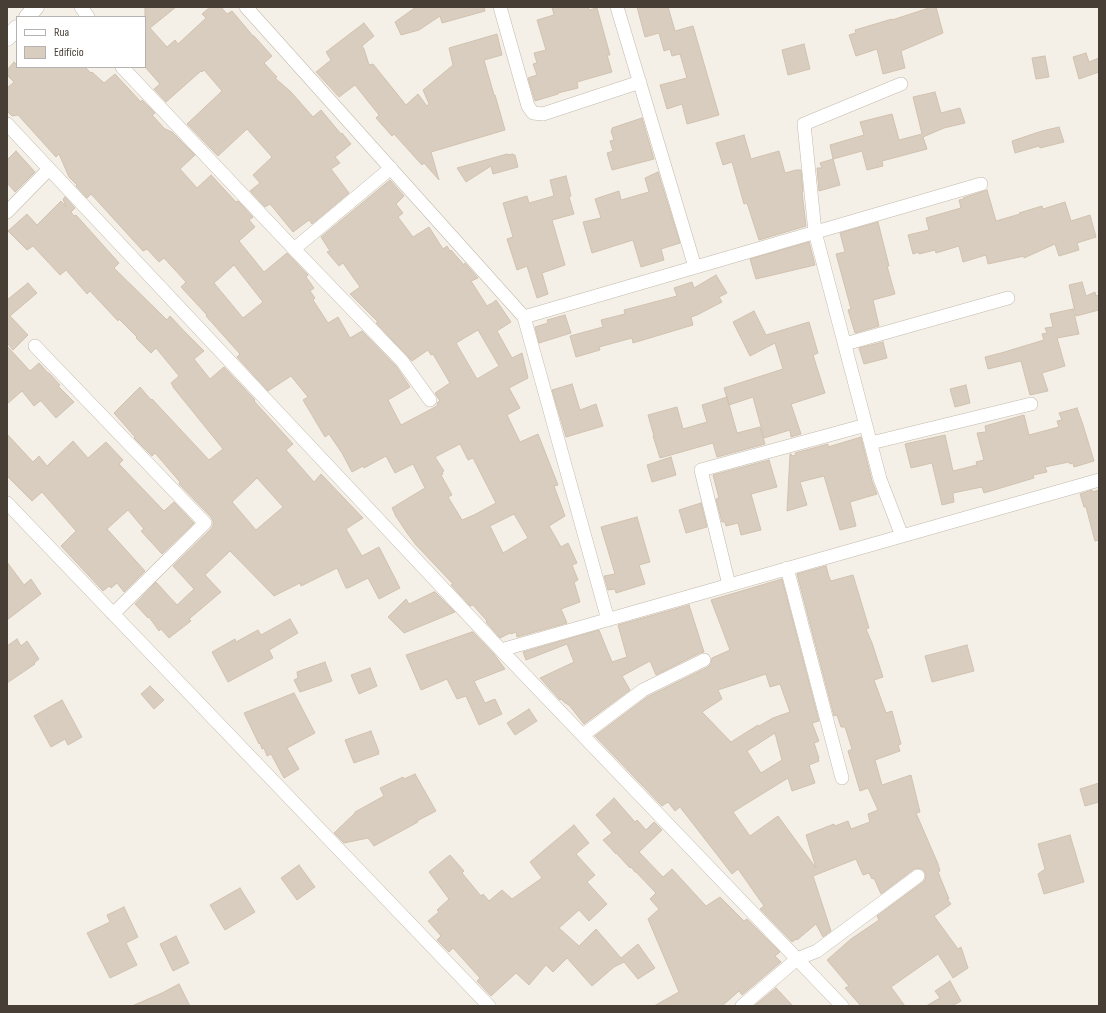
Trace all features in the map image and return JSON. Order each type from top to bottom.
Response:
[{"type":"street","points":[[28,16],[36,7]]},
{"type":"street","points":[[81,7],[87,16]]},
{"type":"street","points":[[246,7],[524,317],[608,620]]},
{"type":"street","points":[[500,7],[528,106],[533,113],[543,114],[640,82]]},
{"type":"street","points":[[617,7],[695,267]]},
{"type":"street","points":[[7,38],[16,29]]},
{"type":"street","points":[[123,68],[294,249],[402,360],[430,400]]},
{"type":"street","points":[[901,84],[804,124],[815,232],[880,479],[902,536]]},
{"type":"street","points":[[7,124],[501,650],[842,1006]]},
{"type":"street","points":[[294,249],[391,168]]},
{"type":"street","points":[[7,212],[49,169]]},
{"type":"street","points":[[524,317],[981,184]]},
{"type":"street","points":[[844,344],[1008,298]]},
{"type":"street","points":[[36,346],[206,523],[113,614]]},
{"type":"street","points":[[870,443],[1031,404]]},
{"type":"street","points":[[729,585],[701,470],[866,425]]},
{"type":"street","points":[[501,650],[1099,480]]},
{"type":"street","points":[[7,502],[489,1006]]},
{"type":"street","points":[[787,568],[842,778]]},
{"type":"street","points":[[583,736],[643,690],[704,660]]},
{"type":"street","points":[[742,1006],[797,959],[817,951],[918,876]]},
{"type":"building","points":[[145,7],[176,7],[150,28],[167,47],[175,40],[178,44],[206,18],[202,14],[210,7],[221,7],[227,14],[232,11],[272,56],[264,63],[277,77],[275,78],[291,92],[313,117],[321,110],[351,144],[335,157],[340,163],[331,169],[349,193],[312,224],[309,220],[293,232],[270,204],[265,207],[250,191],[260,183],[253,175],[272,157],[247,129],[218,156],[187,124],[222,91],[204,70],[166,102],[154,89],[160,84],[146,68]]},
{"type":"building","points":[[416,7],[484,7],[485,11],[442,23],[440,16],[419,30],[401,35],[395,22]]},
{"type":"building","points":[[552,7],[588,7],[589,10],[597,8],[610,55],[607,55],[612,72],[577,82],[578,88],[535,101],[528,78],[537,75],[533,64],[537,63],[534,53],[546,50],[537,20],[554,15]]},
{"type":"building","points":[[637,7],[668,7],[675,31],[693,26],[719,115],[687,124],[682,104],[667,109],[660,85],[687,78],[680,54],[672,56],[670,49],[664,51],[659,33],[645,37]]},
{"type":"building","points":[[936,7],[943,33],[901,51],[905,68],[883,74],[877,49],[856,56],[849,35],[856,33],[855,30]]},
{"type":"building","points":[[364,23],[374,36],[362,46],[369,65],[373,64],[406,105],[418,94],[427,106],[429,104],[423,90],[453,65],[449,48],[497,34],[502,55],[484,60],[505,130],[431,152],[439,180],[424,163],[422,165],[394,134],[392,136],[376,118],[379,115],[355,85],[339,97],[316,72],[331,60],[326,52]]},
{"type":"building","points":[[804,44],[810,69],[788,75],[782,50]]},
{"type":"building","points":[[1086,53],[1089,62],[1099,58],[1099,72],[1079,79],[1073,57]]},
{"type":"building","points":[[1045,56],[1049,77],[1036,79],[1032,58]]},
{"type":"building","points":[[14,62],[16,64],[16,68],[86,68],[104,83],[115,74],[141,102],[142,100],[155,113],[152,115],[165,129],[172,132],[195,155],[180,169],[197,188],[211,175],[236,202],[238,201],[253,217],[249,220],[255,227],[239,241],[264,272],[287,253],[308,275],[306,277],[314,288],[310,291],[315,298],[313,300],[328,323],[338,317],[350,338],[362,331],[396,366],[410,387],[388,400],[401,425],[437,406],[438,402],[440,401],[435,393],[450,383],[433,354],[431,355],[428,350],[412,361],[376,323],[378,322],[350,294],[360,287],[343,263],[339,266],[327,252],[330,251],[321,237],[390,180],[404,196],[396,204],[403,213],[398,217],[413,237],[429,227],[443,249],[447,246],[450,251],[451,250],[464,265],[465,263],[478,278],[471,281],[487,306],[496,300],[511,322],[497,331],[512,358],[522,353],[528,378],[509,388],[520,408],[507,415],[520,442],[538,434],[558,485],[554,486],[565,516],[549,526],[561,547],[568,543],[577,563],[572,565],[578,580],[574,582],[580,602],[561,609],[567,623],[517,637],[516,632],[500,638],[473,605],[470,606],[451,585],[453,584],[416,545],[395,515],[392,508],[425,488],[413,464],[395,473],[386,456],[364,468],[363,466],[352,472],[342,453],[329,434],[325,437],[303,400],[308,397],[291,376],[268,391],[237,357],[240,354],[181,287],[186,282],[164,258],[159,262],[147,249],[143,251],[91,194],[87,198],[76,186],[77,185],[69,177],[59,154],[56,157],[18,115],[12,116],[7,111],[7,88],[14,82],[7,75],[7,70]],"holes":[[[234,265],[263,302],[243,318],[214,283]],[[478,330],[499,366],[477,379],[456,343]],[[460,444],[468,460],[473,458],[496,503],[462,520],[448,497],[452,495],[441,475],[444,471],[435,457]],[[514,514],[528,538],[503,553],[490,526]]]},
{"type":"building","points":[[935,92],[941,113],[960,108],[965,123],[944,128],[923,137],[927,149],[882,161],[883,166],[867,170],[862,151],[833,159],[830,145],[864,135],[860,122],[892,114],[899,140],[922,134],[913,97]]},
{"type":"building","points":[[642,118],[654,159],[612,170],[607,153],[613,151],[610,141],[614,140],[611,131],[612,128]]},
{"type":"building","points":[[1059,127],[1064,142],[1040,148],[1039,146],[1015,153],[1012,141]]},
{"type":"building","points":[[744,135],[751,159],[779,151],[785,173],[801,170],[806,226],[759,240],[747,203],[744,204],[732,162],[723,165],[716,143]]},
{"type":"building","points":[[16,151],[35,172],[15,192],[7,183],[7,160]]},
{"type":"building","points":[[507,154],[515,155],[518,167],[493,174],[491,166],[466,182],[457,168]]},
{"type":"building","points":[[833,159],[840,185],[819,191],[817,168],[822,168],[820,163]]},
{"type":"building","points":[[658,172],[680,243],[661,249],[664,260],[641,267],[633,240],[592,253],[583,222],[601,218],[595,199],[619,191],[621,200],[649,192],[645,178]]},
{"type":"building","points":[[566,176],[571,196],[569,197],[574,214],[552,220],[565,265],[542,273],[548,294],[537,298],[527,266],[517,270],[507,239],[513,237],[503,203],[527,196],[529,203],[554,196],[550,180]]},
{"type":"building","points":[[987,190],[996,221],[1042,206],[1043,209],[1065,202],[1071,221],[1090,215],[1096,237],[1077,243],[1079,250],[1059,256],[1055,244],[1024,258],[1024,256],[988,264],[986,255],[963,262],[959,246],[936,253],[935,250],[913,254],[908,235],[929,230],[926,218],[961,208],[959,200]]},
{"type":"building","points":[[65,197],[75,208],[71,212],[74,216],[76,215],[119,263],[114,268],[167,320],[170,316],[204,351],[194,359],[210,379],[224,367],[293,444],[286,450],[314,482],[321,474],[363,518],[346,529],[362,556],[379,547],[400,588],[379,599],[368,578],[346,588],[337,568],[301,586],[300,583],[274,596],[230,551],[205,575],[221,592],[189,619],[191,621],[169,638],[161,629],[159,631],[149,617],[148,618],[135,604],[156,582],[177,605],[194,589],[173,566],[211,529],[213,526],[213,521],[211,517],[179,484],[180,482],[155,453],[152,456],[134,438],[135,437],[114,413],[140,387],[209,460],[223,449],[173,387],[171,383],[179,376],[156,348],[151,353],[136,338],[137,337],[119,319],[118,321],[90,291],[87,294],[66,270],[60,275],[33,246],[27,250],[8,231],[27,214],[37,225],[61,201],[66,207],[63,199]],"holes":[[[257,478],[283,507],[256,530],[232,502]]]},
{"type":"building","points":[[878,222],[889,266],[887,266],[895,294],[873,300],[879,326],[855,333],[848,310],[851,309],[836,254],[845,252],[840,233]]},
{"type":"building","points":[[809,242],[815,265],[756,279],[750,259]]},
{"type":"building","points":[[716,275],[727,293],[719,297],[722,302],[691,317],[693,325],[633,343],[632,338],[599,347],[600,350],[576,357],[570,336],[603,327],[601,320],[625,314],[624,310],[677,296],[674,288],[692,282],[694,288]]},
{"type":"building","points":[[1082,282],[1086,296],[1095,292],[1096,296],[1099,295],[1099,310],[1076,316],[1069,285]]},
{"type":"building","points":[[28,283],[37,293],[10,316],[28,335],[13,350],[7,343],[7,300]]},
{"type":"building","points":[[1073,309],[1079,334],[1057,338],[1065,366],[1042,373],[1048,391],[1030,395],[1021,361],[988,369],[985,357],[1044,340],[1042,334],[1047,333],[1045,328],[1053,327],[1050,314]]},
{"type":"building","points":[[754,311],[766,335],[809,322],[818,353],[813,355],[825,393],[791,404],[801,434],[791,437],[790,430],[764,438],[753,397],[729,405],[724,388],[783,369],[775,343],[750,356],[733,322]]},
{"type":"building","points":[[565,315],[571,333],[539,343],[535,327],[548,323],[547,320]]},
{"type":"building","points":[[883,342],[887,358],[864,364],[859,348]]},
{"type":"building","points":[[7,346],[30,371],[39,363],[60,385],[58,386],[74,402],[56,418],[41,401],[34,406],[22,391],[7,404]]},
{"type":"building","points":[[572,384],[580,410],[596,404],[603,426],[566,437],[552,390]]},
{"type":"building","points":[[966,385],[970,403],[955,407],[950,389]]},
{"type":"building","points":[[727,397],[737,433],[760,427],[765,444],[717,457],[713,443],[660,458],[648,415],[677,407],[683,429],[707,422],[702,405]]},
{"type":"building","points":[[1077,408],[1094,461],[1074,467],[1073,463],[1070,464],[1069,462],[1045,467],[1047,472],[1033,475],[1034,478],[984,493],[982,487],[953,493],[954,502],[942,505],[932,463],[911,468],[905,444],[945,435],[953,471],[977,465],[976,462],[984,460],[977,433],[986,432],[985,426],[1024,415],[1029,435],[1059,427],[1057,421],[1062,420],[1059,413]]},
{"type":"building","points":[[7,434],[33,462],[39,456],[47,466],[73,441],[88,458],[106,442],[123,460],[119,464],[164,511],[174,502],[194,523],[162,554],[141,531],[144,529],[128,510],[107,529],[145,571],[124,592],[117,583],[111,588],[109,586],[103,591],[61,546],[76,531],[42,492],[32,501],[7,476]]},
{"type":"building","points":[[861,437],[872,481],[877,494],[850,502],[856,526],[840,530],[824,476],[800,482],[807,505],[787,511],[790,454],[792,456],[796,455],[795,453],[828,444],[828,447]]},
{"type":"building","points":[[671,457],[676,475],[652,482],[647,465]]},
{"type":"building","points":[[769,460],[777,487],[751,494],[761,530],[741,535],[738,523],[726,526],[725,522],[722,522],[716,499],[719,498],[713,475]]},
{"type":"building","points":[[1092,490],[1092,492],[1099,490],[1099,540],[1095,541],[1086,507],[1084,507],[1080,494]]},
{"type":"building","points":[[701,503],[707,527],[686,533],[679,510]]},
{"type":"building","points":[[637,517],[650,562],[639,565],[645,584],[616,593],[615,589],[608,590],[604,576],[615,574],[601,527]]},
{"type":"building","points":[[7,562],[24,585],[31,579],[41,594],[7,620]]},
{"type":"building","points":[[826,566],[831,581],[853,575],[869,628],[866,629],[883,677],[874,680],[886,713],[892,711],[901,744],[898,745],[900,751],[875,760],[882,785],[911,775],[920,812],[916,813],[938,864],[940,871],[938,872],[949,899],[947,899],[951,904],[934,916],[958,949],[961,947],[968,968],[953,978],[938,954],[891,987],[905,1006],[861,1006],[845,988],[849,986],[827,960],[851,939],[879,920],[877,916],[923,882],[926,875],[924,871],[917,868],[914,869],[881,894],[874,878],[872,879],[869,873],[863,875],[856,859],[813,876],[831,931],[823,937],[816,924],[797,940],[796,939],[792,942],[760,909],[764,906],[738,869],[732,874],[680,807],[675,811],[668,802],[662,806],[595,736],[647,697],[708,667],[711,664],[712,658],[730,650],[711,600],[782,579],[819,721],[812,723],[819,741],[814,743],[819,761],[809,765],[815,783],[792,791],[788,778],[733,812],[750,836],[778,816],[816,868],[806,835],[834,824],[835,826],[848,821],[851,829],[870,822],[868,814],[878,810],[868,788],[860,791],[848,751],[852,749],[845,727],[841,727],[837,715],[834,716],[797,574]],"holes":[[[766,674],[770,687],[780,684],[790,712],[773,718],[759,726],[758,725],[731,742],[702,712],[722,699],[718,690]],[[775,733],[782,760],[761,773],[747,751]]]},
{"type":"building","points":[[434,592],[455,612],[404,633],[388,617],[406,599],[409,604]]},
{"type":"building","points":[[689,605],[704,652],[656,675],[650,661],[622,676],[630,690],[584,724],[569,705],[561,699],[560,700],[540,678],[574,662],[567,644],[526,660],[523,652],[599,630],[612,662],[627,657],[618,625]]},
{"type":"building","points":[[290,619],[298,633],[269,650],[273,658],[228,682],[212,652],[235,639],[236,642],[258,630],[261,635]]},
{"type":"building","points":[[472,632],[494,654],[505,669],[474,681],[485,703],[495,699],[502,714],[479,725],[466,696],[457,699],[447,679],[421,690],[406,655]]},
{"type":"building","points":[[17,639],[21,646],[27,641],[39,659],[34,663],[35,664],[7,683],[7,646]]},
{"type":"building","points":[[967,645],[974,671],[932,682],[925,656]]},
{"type":"building","points":[[325,662],[332,681],[300,692],[294,680],[298,678],[297,672]]},
{"type":"building","points":[[370,668],[377,686],[359,694],[351,675]]},
{"type":"building","points":[[150,686],[164,700],[154,709],[141,694]]},
{"type":"building","points":[[294,693],[315,733],[287,748],[299,769],[284,778],[271,754],[267,756],[264,748],[262,749],[244,713]]},
{"type":"building","points":[[62,700],[82,737],[68,745],[65,739],[51,747],[34,716]]},
{"type":"building","points":[[529,709],[537,721],[515,735],[507,723]]},
{"type":"building","points":[[371,731],[379,754],[354,763],[345,740]]},
{"type":"building","points":[[415,774],[436,811],[374,846],[368,838],[344,843],[334,833],[355,812],[384,796],[380,788],[403,777],[404,779]]},
{"type":"building","points":[[1099,783],[1099,802],[1085,806],[1080,789]]},
{"type":"building","points":[[614,798],[635,822],[637,820],[646,830],[654,822],[662,830],[639,852],[663,877],[672,869],[706,906],[720,897],[744,921],[747,919],[780,952],[775,956],[781,962],[742,995],[739,991],[722,1006],[654,1006],[679,992],[648,919],[659,909],[650,899],[656,893],[603,840],[612,833],[596,815]]},
{"type":"building","points":[[574,825],[589,843],[576,854],[595,875],[587,882],[607,904],[589,921],[579,910],[559,928],[579,946],[596,929],[621,958],[638,944],[655,968],[638,979],[624,962],[614,967],[592,986],[567,958],[553,972],[546,965],[529,985],[516,973],[491,996],[477,981],[480,978],[453,948],[449,952],[437,940],[441,936],[428,921],[439,912],[437,910],[449,899],[429,872],[450,855],[464,871],[462,873],[481,896],[483,894],[489,901],[502,890],[512,899],[542,878],[530,862]]},
{"type":"building","points":[[1070,835],[1084,882],[1044,894],[1038,874],[1045,869],[1038,844]]},
{"type":"building","points":[[299,865],[315,887],[297,900],[281,878]]},
{"type":"building","points":[[240,888],[255,912],[225,930],[210,905]]},
{"type":"building","points":[[124,907],[138,937],[126,943],[137,965],[110,978],[87,933],[110,922],[107,915]]},
{"type":"building","points":[[176,936],[189,963],[173,971],[160,944]]},
{"type":"building","points":[[950,981],[961,1001],[952,1006],[926,1006],[940,998],[935,991]]},
{"type":"building","points":[[179,984],[190,1006],[132,1006],[162,993]]},
{"type":"building","points":[[776,988],[793,1006],[754,1006]]}]
